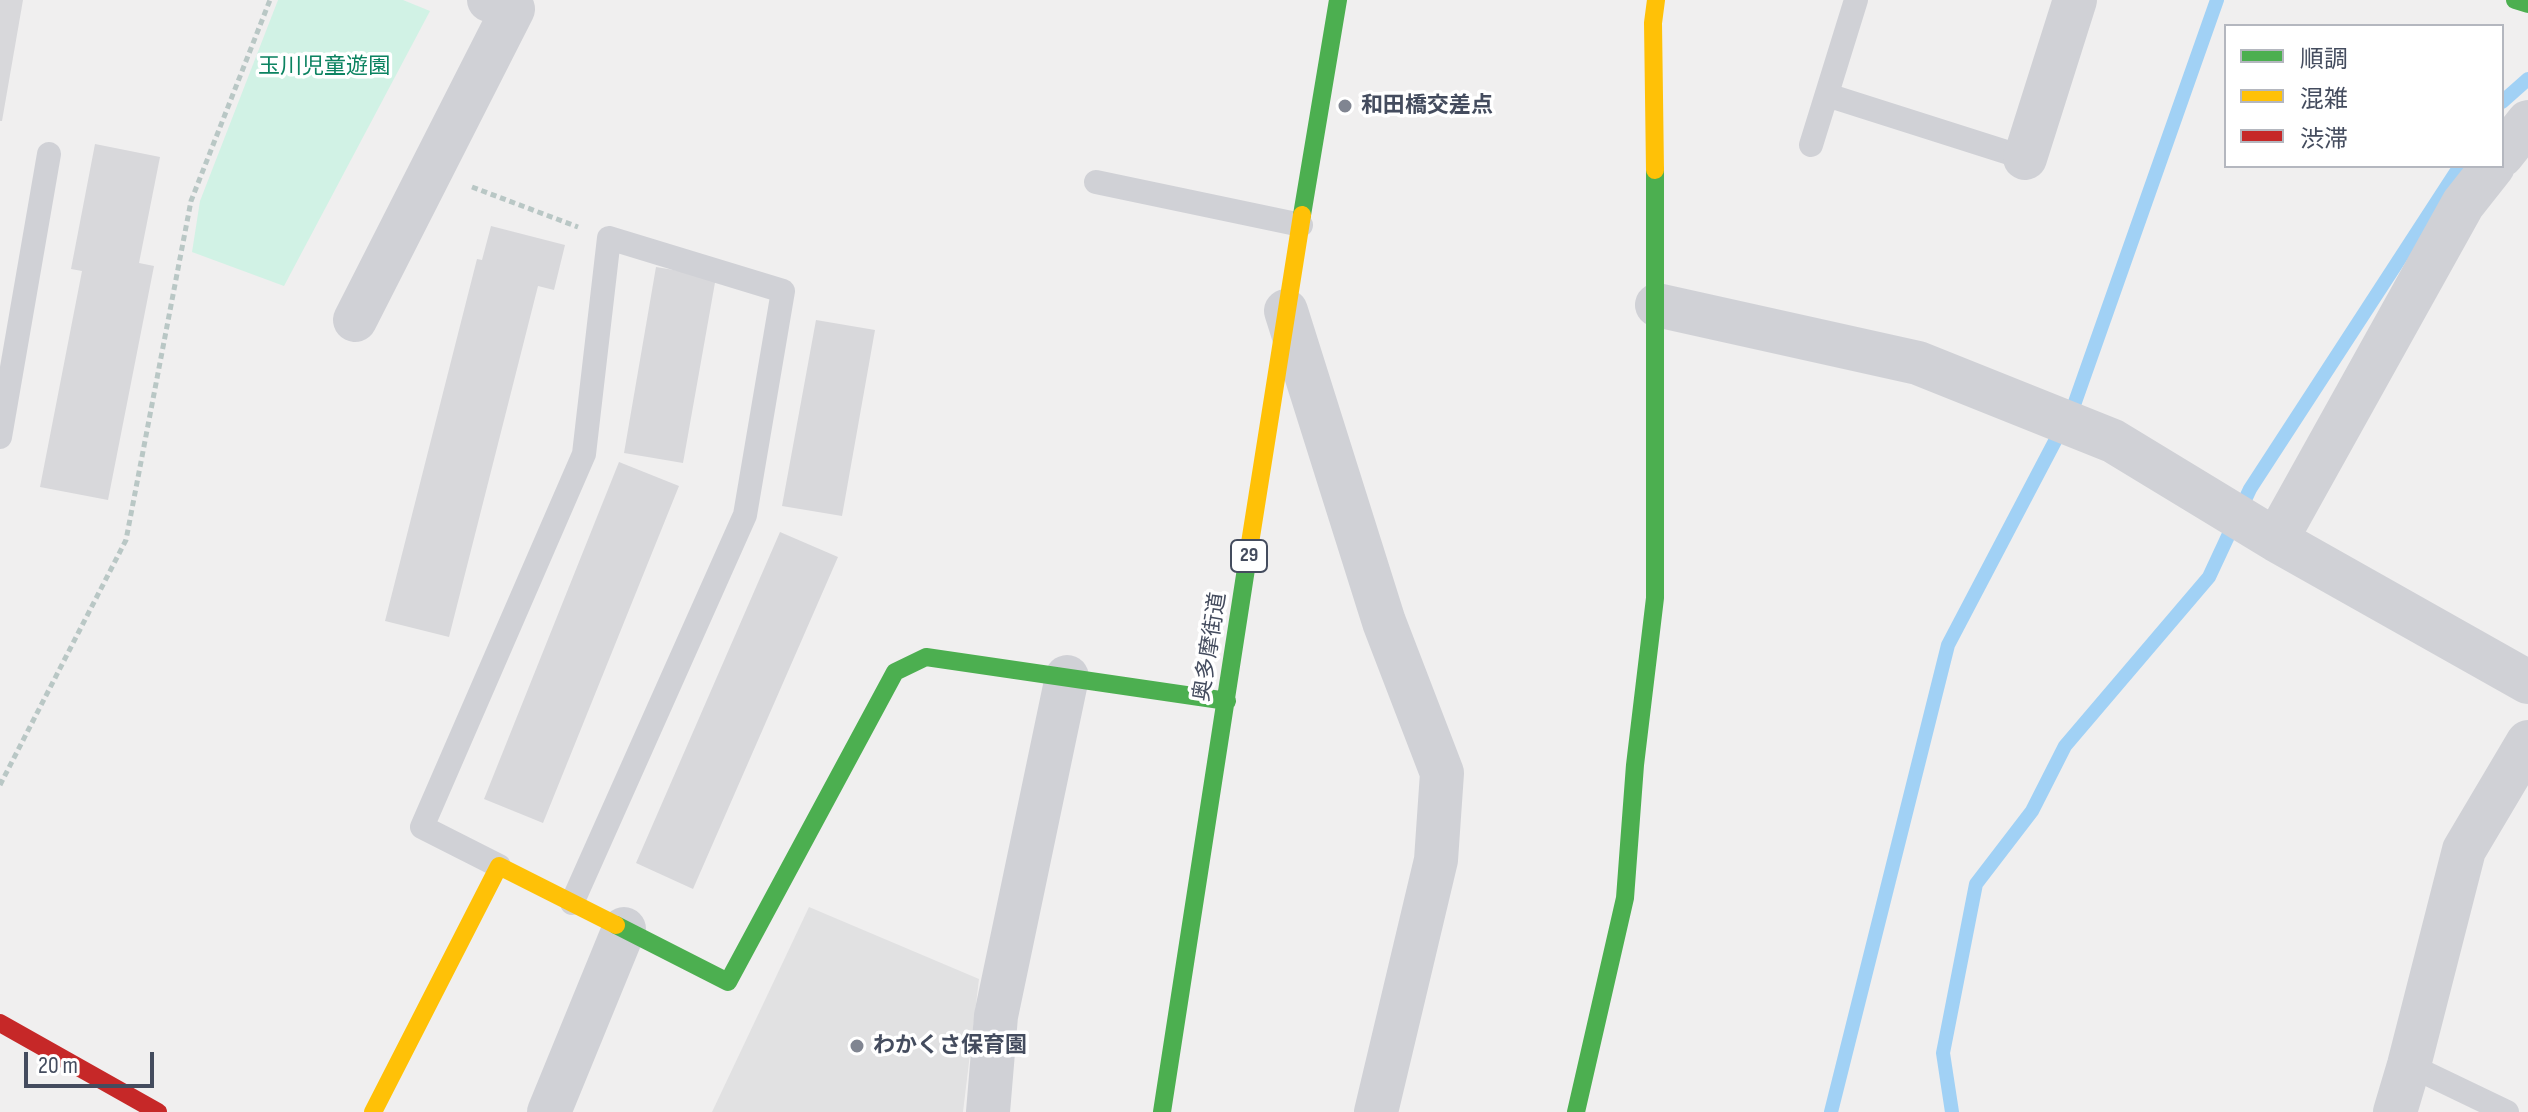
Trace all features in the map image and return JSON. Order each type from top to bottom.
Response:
[{"type":"street","points":[[355,320],[513,9],[489,0]]},
{"type":"street","name":"奥多摩街道","points":[[1162,1112],[1286,311],[1338,0]]},
{"type":"street","points":[[1576,1112],[1625,898],[1635,765],[1655,598],[1657,305],[1653,23],[1656,0]]},
{"type":"street","points":[[2025,158],[2075,0]]},
{"type":"street","points":[[2515,0],[2528,4]]},
{"type":"street","points":[[2504,152],[2528,122]]},
{"type":"street","points":[[2251,525],[2463,204],[2491,168]]},
{"type":"street","points":[[1657,305],[1918,363],[2113,441],[2251,525],[2528,682]]},
{"type":"street","points":[[1286,311],[1384,622],[1442,773],[1436,860],[1376,1112]]},
{"type":"street","points":[[373,1112],[499,866],[728,982],[895,672],[926,657],[1227,701]]},
{"type":"street","points":[[988,1112],[996,1016],[1067,677]]},
{"type":"street","points":[[2395,1112],[2464,850],[2528,742]]},
{"type":"street","points":[[549,1112],[624,929]]},
{"type":"street","points":[[0,1023],[158,1112]]},
{"type":"lane","points":[[1811,145],[1856,0]]},
{"type":"lane","points":[[1827,95],[2025,158]]},
{"type":"lane","points":[[0,437],[49,154]]},
{"type":"lane","points":[[1096,182],[1301,225]]},
{"type":"lane","points":[[499,866],[422,827],[584,454],[609,238],[783,291],[745,515],[572,903]]},
{"type":"lane","points":[[2409,1065],[2507,1112]]},
{"type":"path","points":[[0,785],[126,540],[191,201],[270,0]]},
{"type":"path","points":[[431,172],[609,238]]},
{"type":"shaded area","name":"わかくさ保育園","points":[[809,907],[979,979],[963,1112],[712,1112]]},
{"type":"green space","name":"玉川児童遊園","points":[[278,0],[403,0],[430,11],[284,286],[192,252],[200,201]]},
{"type":"building","points":[[0,0],[23,0],[2,121],[0,121]]},
{"type":"building","points":[[95,144],[160,157],[139,263],[154,266],[108,500],[40,487],[82,271],[71,269]]},
{"type":"building","points":[[491,226],[565,245],[554,290],[538,286],[449,637],[385,621],[477,259],[482,260]]},
{"type":"building","points":[[656,267],[716,277],[683,463],[624,453]]},
{"type":"building","points":[[816,320],[875,330],[842,516],[782,506]]},
{"type":"building","points":[[619,462],[679,486],[543,823],[484,799]]},
{"type":"building","points":[[780,532],[838,557],[693,889],[636,863]]},
{"type":"waterway","points":[[1831,1112],[1948,645],[2074,405],[2217,0]]},
{"type":"waterway","points":[[2504,100],[2528,79]]},
{"type":"waterway","points":[[1952,1112],[1943,1053],[1976,884],[2032,811],[2065,746],[2209,577],[2250,489],[2459,168]]},
{"type":"traffic: fast","points":[[1302,215],[1338,0]]},
{"type":"traffic: fast","points":[[2515,0],[2528,4]]},
{"type":"traffic: fast","points":[[1576,1112],[1625,898],[1635,765],[1655,598],[1655,170]]},
{"type":"traffic: fast","points":[[1162,1112],[1250,543]]},
{"type":"traffic: fast","points":[[616,925],[728,982],[895,672],[926,657],[1227,701]]},
{"type":"traffic: slow","points":[[1655,170],[1653,23],[1656,0]]},
{"type":"traffic: slow","points":[[1250,543],[1302,215]]},
{"type":"traffic: slow","points":[[373,1112],[499,866],[616,925]]},
{"type":"traffic: jam","points":[[0,1023],[158,1112]]},
{"type":"place","name":"和田橋交差点","points":[[1345,106]]},
{"type":"place","name":"わかくさ保育園","points":[[857,1046]]}]
